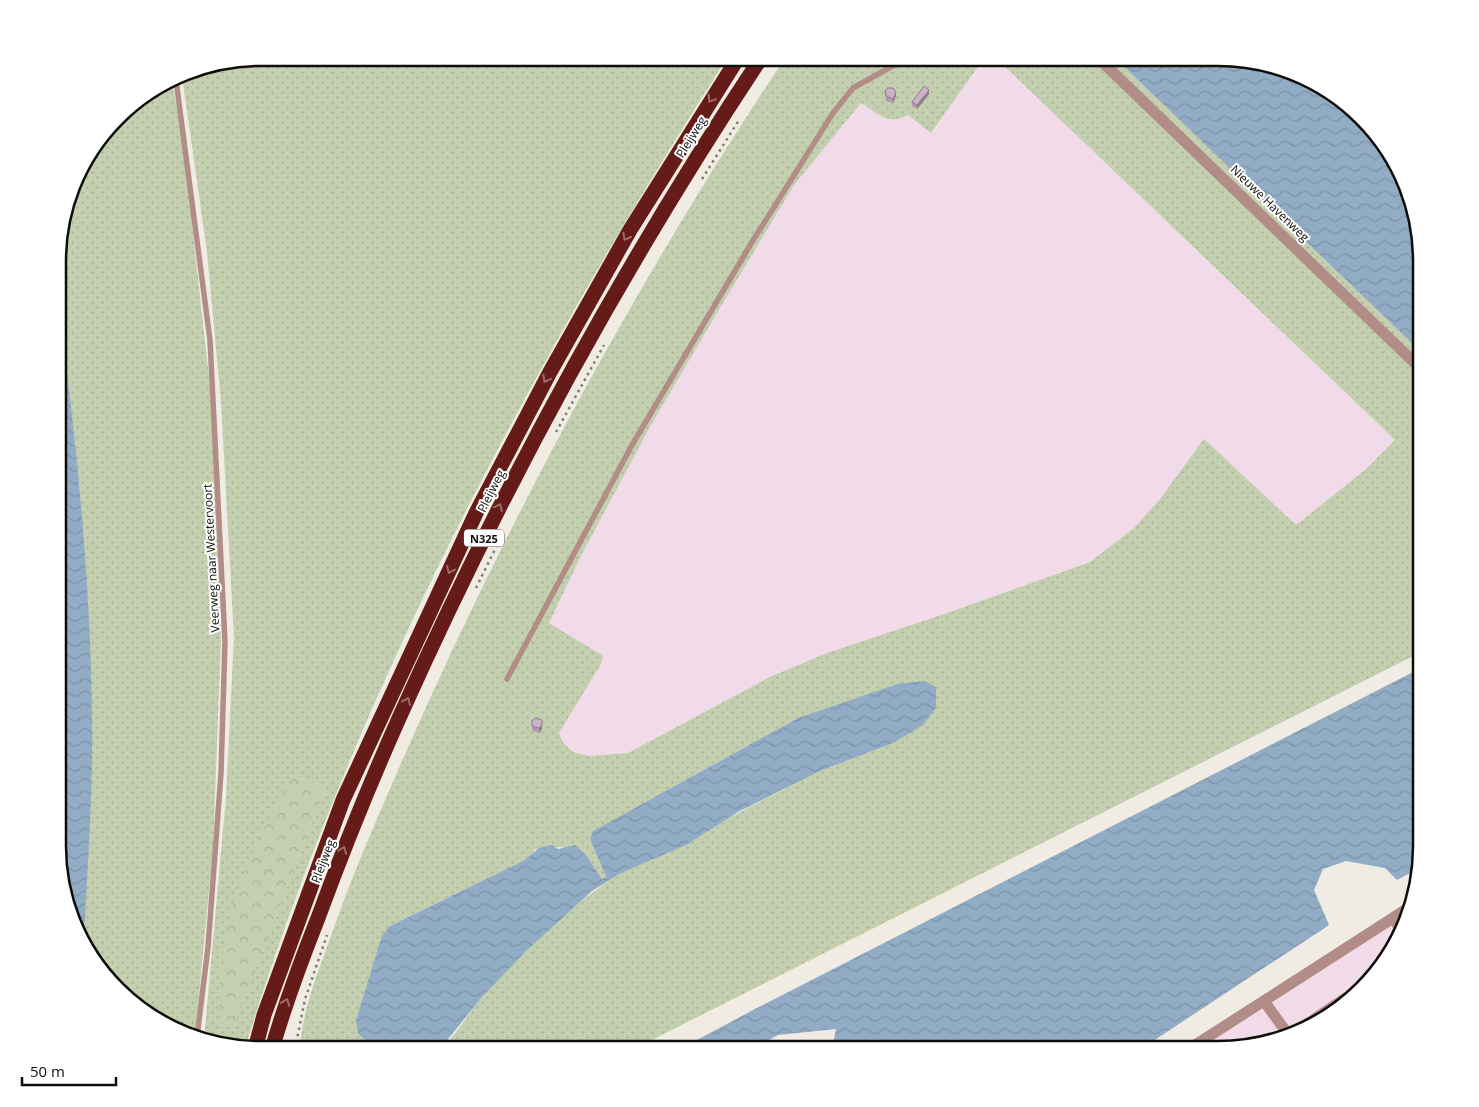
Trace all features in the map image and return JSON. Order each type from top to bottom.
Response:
[{"type":"highway","name":"Pleijweg","points":[[257,1041],[264,1015],[343,800],[476,513],[550,372],[626,239],[733,66]]},
{"type":"highway","name":"Pleijweg","points":[[274,1041],[284,1008],[359,809],[425,660],[502,499],[642,248],[701,148],[756,66]]},
{"type":"street","name":"Nieuwe Havenweg","points":[[1106,66],[1413,361]]},
{"type":"street","points":[[1202,1041],[1400,913]]},
{"type":"street","points":[[1393,918],[1397,923]]},
{"type":"street","points":[[1264,1000],[1284,1029]]},
{"type":"lane","points":[[507,679],[550,602],[632,445],[752,242],[832,112],[853,88],[893,66]]},
{"type":"lane","name":"Veerweg naar Westervoort","points":[[177,85],[210,340],[225,642],[221,773],[208,947],[198,1030]]},
{"type":"path","points":[[770,72],[774,66]]},
{"type":"path","points":[[699,182],[740,117]]},
{"type":"path","points":[[552,440],[604,344]]},
{"type":"path","points":[[475,591],[506,528]]},
{"type":"path","points":[[297,1041],[305,999],[328,935]]},
{"type":"shaded area","points":[[978,66],[1004,66],[1395,440],[1365,470],[1296,525],[1160,499],[1134,528],[1090,562],[827,653],[772,676],[628,753],[589,756],[573,752],[563,743],[559,733],[601,664],[549,623],[582,554],[651,425],[794,185],[861,103],[885,119],[902,118],[908,115],[932,133]]},
{"type":"shaded area","points":[[1403,905],[1393,932],[1380,954],[1356,984],[1326,1008],[1292,1026],[1256,1037],[1218,1041],[1191,1041]]},
{"type":"green space","points":[[261,66],[722,66],[584,292],[517,414],[453,537],[393,663],[338,790],[288,919],[248,1040],[223,1037],[205,1032],[226,797],[234,638],[221,402],[207,252],[183,83],[187,81],[223,70]],"holes":[[[293,776],[326,787],[233,1026]]]},
{"type":"green space","points":[[780,66],[978,66],[931,133],[908,115],[889,119],[861,103],[794,185],[714,318],[651,425],[582,554],[549,623],[603,656],[601,664],[559,733],[563,743],[573,752],[589,756],[628,753],[772,676],[827,653],[1090,562],[1134,528],[1160,499],[1204,439],[1296,525],[1365,470],[1395,440],[1004,66],[1123,66],[1413,344],[1413,656],[650,1041],[580,1041],[578,1037],[570,1041],[448,1041],[484,995],[515,961],[548,929],[584,899],[621,873],[820,771],[893,743],[897,684],[798,718],[593,831],[590,839],[606,877],[602,879],[585,854],[562,847],[535,849],[531,856],[523,861],[390,926],[370,1041],[301,1041],[308,1004],[316,978],[367,841],[434,689],[478,596],[524,503],[622,322],[729,145]]},
{"type":"green space","points":[[173,87],[182,134],[213,413],[221,639],[213,848],[196,1029],[164,1015],[123,984],[99,954],[85,928],[92,724],[88,619],[79,490],[66,372],[66,261],[70,223],[81,187],[99,153],[123,123],[153,99]]},
{"type":"green space","points":[[293,776],[326,787],[233,1027],[224,1027],[221,1019],[220,991],[222,957],[229,918],[239,887],[276,801]]},
{"type":"green space","points":[[578,1037],[580,1041],[570,1041]]},
{"type":"water","points":[[1123,66],[1218,66],[1256,70],[1304,86],[1326,99],[1356,123],[1387,164],[1398,187],[1406,211],[1413,261],[1413,344]]},
{"type":"water","points":[[66,364],[82,516],[89,619],[92,723],[90,833],[85,929],[70,884],[66,846]]},
{"type":"water","points":[[1413,672],[1413,846],[1411,872],[1397,880],[1385,868],[1346,861],[1323,869],[1314,890],[1329,925],[1153,1041],[834,1041],[836,1029],[778,1035],[767,1041],[695,1041]]},
{"type":"water","points":[[925,681],[936,687],[936,708],[923,725],[893,743],[820,771],[738,812],[686,845],[621,873],[592,891],[526,951],[483,996],[446,1041],[366,1041],[358,1033],[356,1020],[382,936],[390,926],[523,861],[546,846],[552,845],[558,849],[575,845],[585,854],[602,879],[606,877],[590,839],[593,831],[798,718],[897,684]]},
{"type":"building","points":[[924,86],[929,90],[917,105],[912,102]]},
{"type":"building","points":[[888,88],[893,88],[896,92],[893,99],[886,96],[885,91]]},
{"type":"building","points":[[535,718],[542,720],[542,725],[539,728],[532,726],[532,721]]}]
